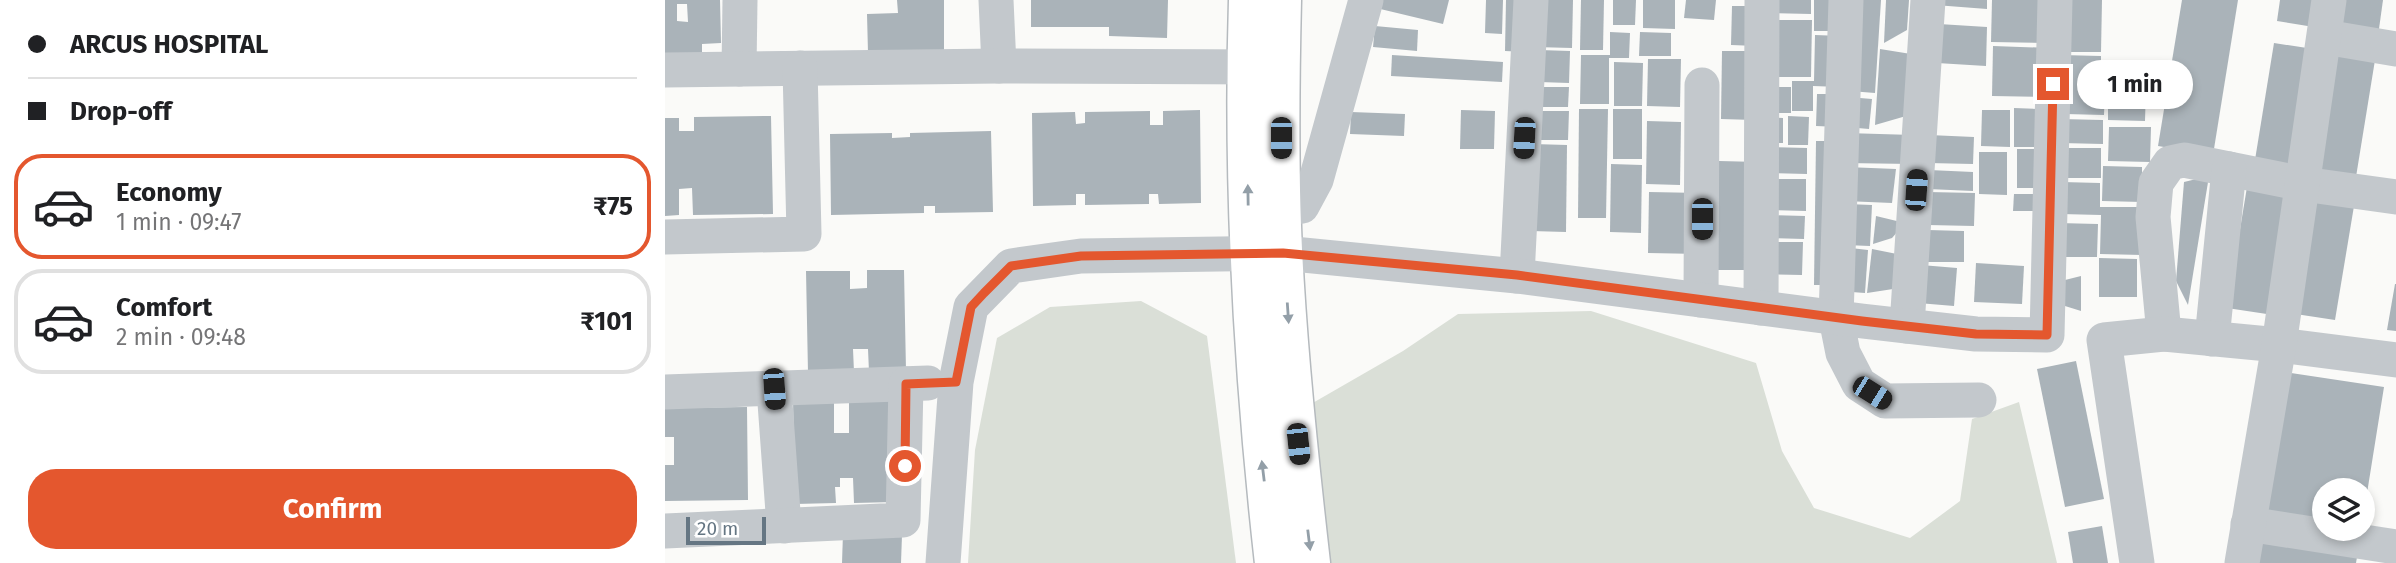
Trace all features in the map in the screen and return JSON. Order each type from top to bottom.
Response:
[{"type":"main road","points":[[1248,0],[1263,67],[1282,208],[1266,253],[1298,444],[1311,563]]},
{"type":"main road","points":[[1274,563],[1261,449],[1266,253],[1263,67],[1282,0]]},
{"type":"street","points":[[739,69],[740,0]]},
{"type":"street","points":[[996,0],[999,66]]},
{"type":"street","points":[[1282,208],[1301,206],[1317,180],[1366,0]]},
{"type":"street","points":[[1517,275],[1531,0]]},
{"type":"street","points":[[1761,308],[1762,0]]},
{"type":"street","points":[[1846,0],[1836,318],[1843,354],[1859,384],[1885,401],[1979,400]]},
{"type":"street","points":[[1906,326],[1928,0]]},
{"type":"street","points":[[943,563],[956,382],[971,307],[1011,266],[1081,256],[1266,253],[1517,275],[1976,334],[2047,335],[2055,0]]},
{"type":"street","points":[[2242,563],[2279,345],[2329,0]]},
{"type":"street","points":[[2325,37],[2396,49]]},
{"type":"street","points":[[665,70],[999,66],[1263,67]]},
{"type":"street","points":[[665,237],[804,234],[800,68]]},
{"type":"street","points":[[1701,300],[1702,85]]},
{"type":"street","points":[[2164,334],[2153,217],[2156,183],[2170,163],[2184,160],[2303,184],[2396,197]]},
{"type":"street","points":[[2212,338],[2229,169]]},
{"type":"street","points":[[2137,563],[2104,340],[2164,334],[2396,360]]},
{"type":"street","points":[[665,392],[956,382]]},
{"type":"street","points":[[665,531],[903,520],[906,384]]},
{"type":"street","points":[[774,389],[784,526]]},
{"type":"street","points":[[2248,524],[2396,547]]},
{"type":"shaded area","points":[[1141,301],[1207,336],[1236,563],[968,563],[975,450],[997,338],[1050,307]]},
{"type":"shaded area","points":[[1591,311],[1756,363],[1782,451],[1814,508],[1910,538],[1960,501],[1972,419],[2019,402],[2057,563],[1323,563],[1304,408],[1403,351],[1458,314]]},
{"type":"building","points":[[665,0],[720,0],[721,43],[702,44],[702,64],[665,65]],"holes":[[[677,4],[687,4],[688,22],[677,21]]]},
{"type":"building","points":[[897,0],[944,0],[944,52],[868,53],[867,14],[898,13]]},
{"type":"building","points":[[1031,0],[1168,0],[1167,38],[1109,36],[1109,27],[1031,27]]},
{"type":"building","points":[[1374,0],[1449,0],[1443,24],[1372,7]]},
{"type":"building","points":[[1486,0],[1503,0],[1502,34],[1485,33]]},
{"type":"building","points":[[1506,0],[1528,0],[1527,52],[1505,51]]},
{"type":"building","points":[[1536,0],[1573,0],[1572,48],[1535,47]]},
{"type":"building","points":[[1581,0],[1604,0],[1603,50],[1580,50]]},
{"type":"building","points":[[1613,0],[1636,0],[1635,25],[1613,25]]},
{"type":"building","points":[[1643,0],[1675,0],[1675,29],[1643,28]]},
{"type":"building","points":[[1686,0],[1716,0],[1714,20],[1684,18]]},
{"type":"building","points":[[1772,0],[1811,0],[1811,14],[1771,13]]},
{"type":"building","points":[[1814,0],[1842,0],[1842,31],[1814,31]]},
{"type":"building","points":[[1856,0],[1881,0],[1875,93],[1850,91]]},
{"type":"building","points":[[1886,0],[1909,0],[1907,30],[1884,43]]},
{"type":"building","points":[[1936,0],[1987,0],[1987,9],[1935,5]]},
{"type":"building","points":[[1992,0],[2048,0],[2048,43],[1991,42]]},
{"type":"building","points":[[2066,0],[2102,0],[2101,52],[2066,52]]},
{"type":"building","points":[[2182,0],[2238,0],[2213,155],[2158,146]]},
{"type":"building","points":[[2280,0],[2324,0],[2320,28],[2277,21]]},
{"type":"building","points":[[2333,0],[2383,0],[2378,36],[2329,29]]},
{"type":"building","points":[[1732,6],[1758,6],[1757,46],[1731,45]]},
{"type":"building","points":[[1770,20],[1812,20],[1811,77],[1769,77]]},
{"type":"building","points":[[1939,24],[1987,27],[1986,66],[1937,63]]},
{"type":"building","points":[[1375,26],[1418,30],[1417,51],[1373,47]]},
{"type":"building","points":[[1610,32],[1630,33],[1629,58],[1609,58],[1609,104],[1580,104],[1581,55],[1610,55]]},
{"type":"building","points":[[1640,32],[1671,33],[1671,56],[1639,56]]},
{"type":"building","points":[[1815,35],[1841,36],[1840,87],[1813,86],[1813,111],[1792,111],[1792,81],[1814,81]]},
{"type":"building","points":[[2274,43],[2320,50],[2300,173],[2254,166]]},
{"type":"building","points":[[1993,46],[2050,48],[2049,97],[1992,96]]},
{"type":"building","points":[[1880,49],[1911,54],[1913,114],[1875,125]]},
{"type":"building","points":[[1539,50],[1570,51],[1569,83],[1539,82]]},
{"type":"building","points":[[1722,51],[1755,51],[1754,120],[1721,119]]},
{"type":"building","points":[[2328,53],[2375,60],[2355,183],[2309,176]]},
{"type":"building","points":[[1392,55],[1503,62],[1502,82],[1391,76]]},
{"type":"building","points":[[2061,55],[2101,56],[2101,83],[2079,84],[2105,85],[2104,115],[2065,114]]},
{"type":"building","points":[[1648,59],[1681,59],[1680,107],[1647,106]]},
{"type":"building","points":[[1614,62],[1643,63],[1642,106],[1614,106]]},
{"type":"building","points":[[2108,86],[2146,86],[2145,121],[2108,120]]},
{"type":"building","points":[[1534,87],[1569,87],[1568,107],[1534,107]]},
{"type":"building","points":[[1765,87],[1791,87],[1791,113],[1765,113]]},
{"type":"building","points":[[1817,94],[1841,94],[1840,127],[1816,126]]},
{"type":"building","points":[[1848,97],[1872,99],[1869,129],[1846,127]]},
{"type":"building","points":[[2014,108],[2037,109],[2036,147],[2014,147]]},
{"type":"building","points":[[1579,109],[1608,109],[1606,218],[1578,218]]},
{"type":"building","points":[[1613,109],[1642,109],[1642,159],[1613,159]]},
{"type":"building","points":[[1200,110],[1201,203],[1159,204],[1158,194],[1149,194],[1149,204],[1085,205],[1085,194],[1076,194],[1076,205],[1033,206],[1032,113],[1075,112],[1076,124],[1085,123],[1085,112],[1150,111],[1150,125],[1163,125],[1163,111]]},
{"type":"building","points":[[1461,110],[1495,111],[1494,149],[1460,149]]},
{"type":"building","points":[[1982,110],[2010,110],[2010,147],[1981,146]]},
{"type":"building","points":[[1533,111],[1569,111],[1568,140],[1533,140]]},
{"type":"building","points":[[1351,112],[1405,114],[1404,136],[1350,134]]},
{"type":"building","points":[[771,116],[773,214],[693,215],[692,188],[679,189],[679,215],[665,216],[665,118],[679,118],[679,131],[694,131],[694,117]]},
{"type":"building","points":[[1788,116],[1809,117],[1808,145],[1788,145]]},
{"type":"building","points":[[1764,117],[1783,118],[1783,143],[1763,143]]},
{"type":"building","points":[[2061,119],[2103,120],[2103,144],[2061,143]]},
{"type":"building","points":[[1647,121],[1681,122],[1680,185],[1646,184]]},
{"type":"building","points":[[2109,127],[2151,127],[2150,162],[2108,161]]},
{"type":"building","points":[[991,131],[993,212],[935,213],[935,206],[924,206],[924,213],[831,215],[830,134],[892,133],[892,138],[910,137],[910,133]]},
{"type":"building","points":[[1846,133],[1913,135],[1912,164],[1845,163]]},
{"type":"building","points":[[1929,135],[1974,137],[1973,164],[1928,163]]},
{"type":"building","points":[[1816,141],[1837,141],[1835,285],[1814,285]]},
{"type":"building","points":[[1533,144],[1567,145],[1566,232],[1531,231]]},
{"type":"building","points":[[1766,147],[1807,148],[1807,174],[1766,173]]},
{"type":"building","points":[[2060,148],[2101,148],[2101,178],[2060,178]]},
{"type":"building","points":[[2017,149],[2046,149],[2045,188],[2017,188]]},
{"type":"building","points":[[1979,152],[2007,152],[2007,195],[1979,194]]},
{"type":"building","points":[[1719,161],[1759,162],[1757,270],[1717,270]]},
{"type":"building","points":[[1611,164],[1642,165],[1641,233],[1610,232]]},
{"type":"building","points":[[2103,166],[2142,167],[2142,202],[2102,201]]},
{"type":"building","points":[[1846,167],[1896,169],[1892,203],[1845,201]]},
{"type":"building","points":[[1929,170],[1973,172],[1973,191],[1928,189]]},
{"type":"building","points":[[2209,176],[2188,305],[2176,281],[2184,182]]},
{"type":"building","points":[[1767,179],[1806,179],[1806,211],[1767,210]]},
{"type":"building","points":[[2062,182],[2100,183],[2100,207],[2143,207],[2142,255],[2100,254],[2101,215],[2061,214]]},
{"type":"building","points":[[2247,187],[2299,195],[2280,316],[2227,308]]},
{"type":"building","points":[[1649,192],[1701,193],[1700,254],[1648,253]]},
{"type":"building","points":[[1928,192],[1975,193],[1974,226],[1928,225]]},
{"type":"building","points":[[2309,192],[2355,200],[2335,320],[2289,313]]},
{"type":"building","points":[[2014,194],[2042,194],[2042,211],[2013,211]]},
{"type":"building","points":[[1847,204],[1872,205],[1870,246],[1845,245]]},
{"type":"building","points":[[1764,215],[1805,216],[1804,239],[1764,238]]},
{"type":"building","points":[[1876,216],[1905,223],[1892,238],[1873,244]]},
{"type":"building","points":[[2058,223],[2098,224],[2097,257],[2058,257]]},
{"type":"building","points":[[1928,230],[1964,231],[1964,262],[1927,262]]},
{"type":"building","points":[[1763,242],[1803,242],[1802,275],[1763,274]]},
{"type":"building","points":[[1842,247],[1868,250],[1865,293],[1838,291]]},
{"type":"building","points":[[1872,249],[1897,254],[1893,289],[1867,293]]},
{"type":"building","points":[[2099,258],[2137,259],[2137,297],[2099,297]]},
{"type":"building","points":[[1976,263],[2024,266],[2022,304],[1974,302]]},
{"type":"building","points":[[1921,265],[1957,268],[1954,306],[1918,303]]},
{"type":"building","points":[[867,270],[904,270],[906,371],[869,372],[868,349],[853,349],[854,372],[808,373],[806,271],[850,271],[850,289],[867,288]]},
{"type":"building","points":[[2081,276],[2081,311],[2065,306],[2065,280]]},
{"type":"building","points":[[2396,284],[2396,331],[2387,330]]},
{"type":"building","points":[[2076,361],[2104,499],[2065,507],[2037,369]]},
{"type":"building","points":[[2284,372],[2384,387],[2369,478],[2312,478],[2312,527],[2260,519]]},
{"type":"building","points":[[849,399],[892,399],[894,502],[854,503],[853,478],[840,478],[840,487],[835,487],[836,503],[795,504],[793,400],[834,400],[834,433],[849,433]]},
{"type":"building","points":[[747,407],[748,500],[665,501],[665,465],[674,465],[674,437],[665,437],[665,408]]},
{"type":"building","points":[[2102,526],[2108,563],[2073,563],[2068,532]]},
{"type":"building","points":[[843,533],[902,535],[901,563],[842,563]]},
{"type":"building","points":[[2257,534],[2358,551],[2356,563],[2253,563]]},
{"type":"route","points":[[905,466],[906,384],[956,382],[971,307],[1011,266],[1081,256],[1283,253],[1517,275],[1976,334],[2047,335],[2053,84]]}]
